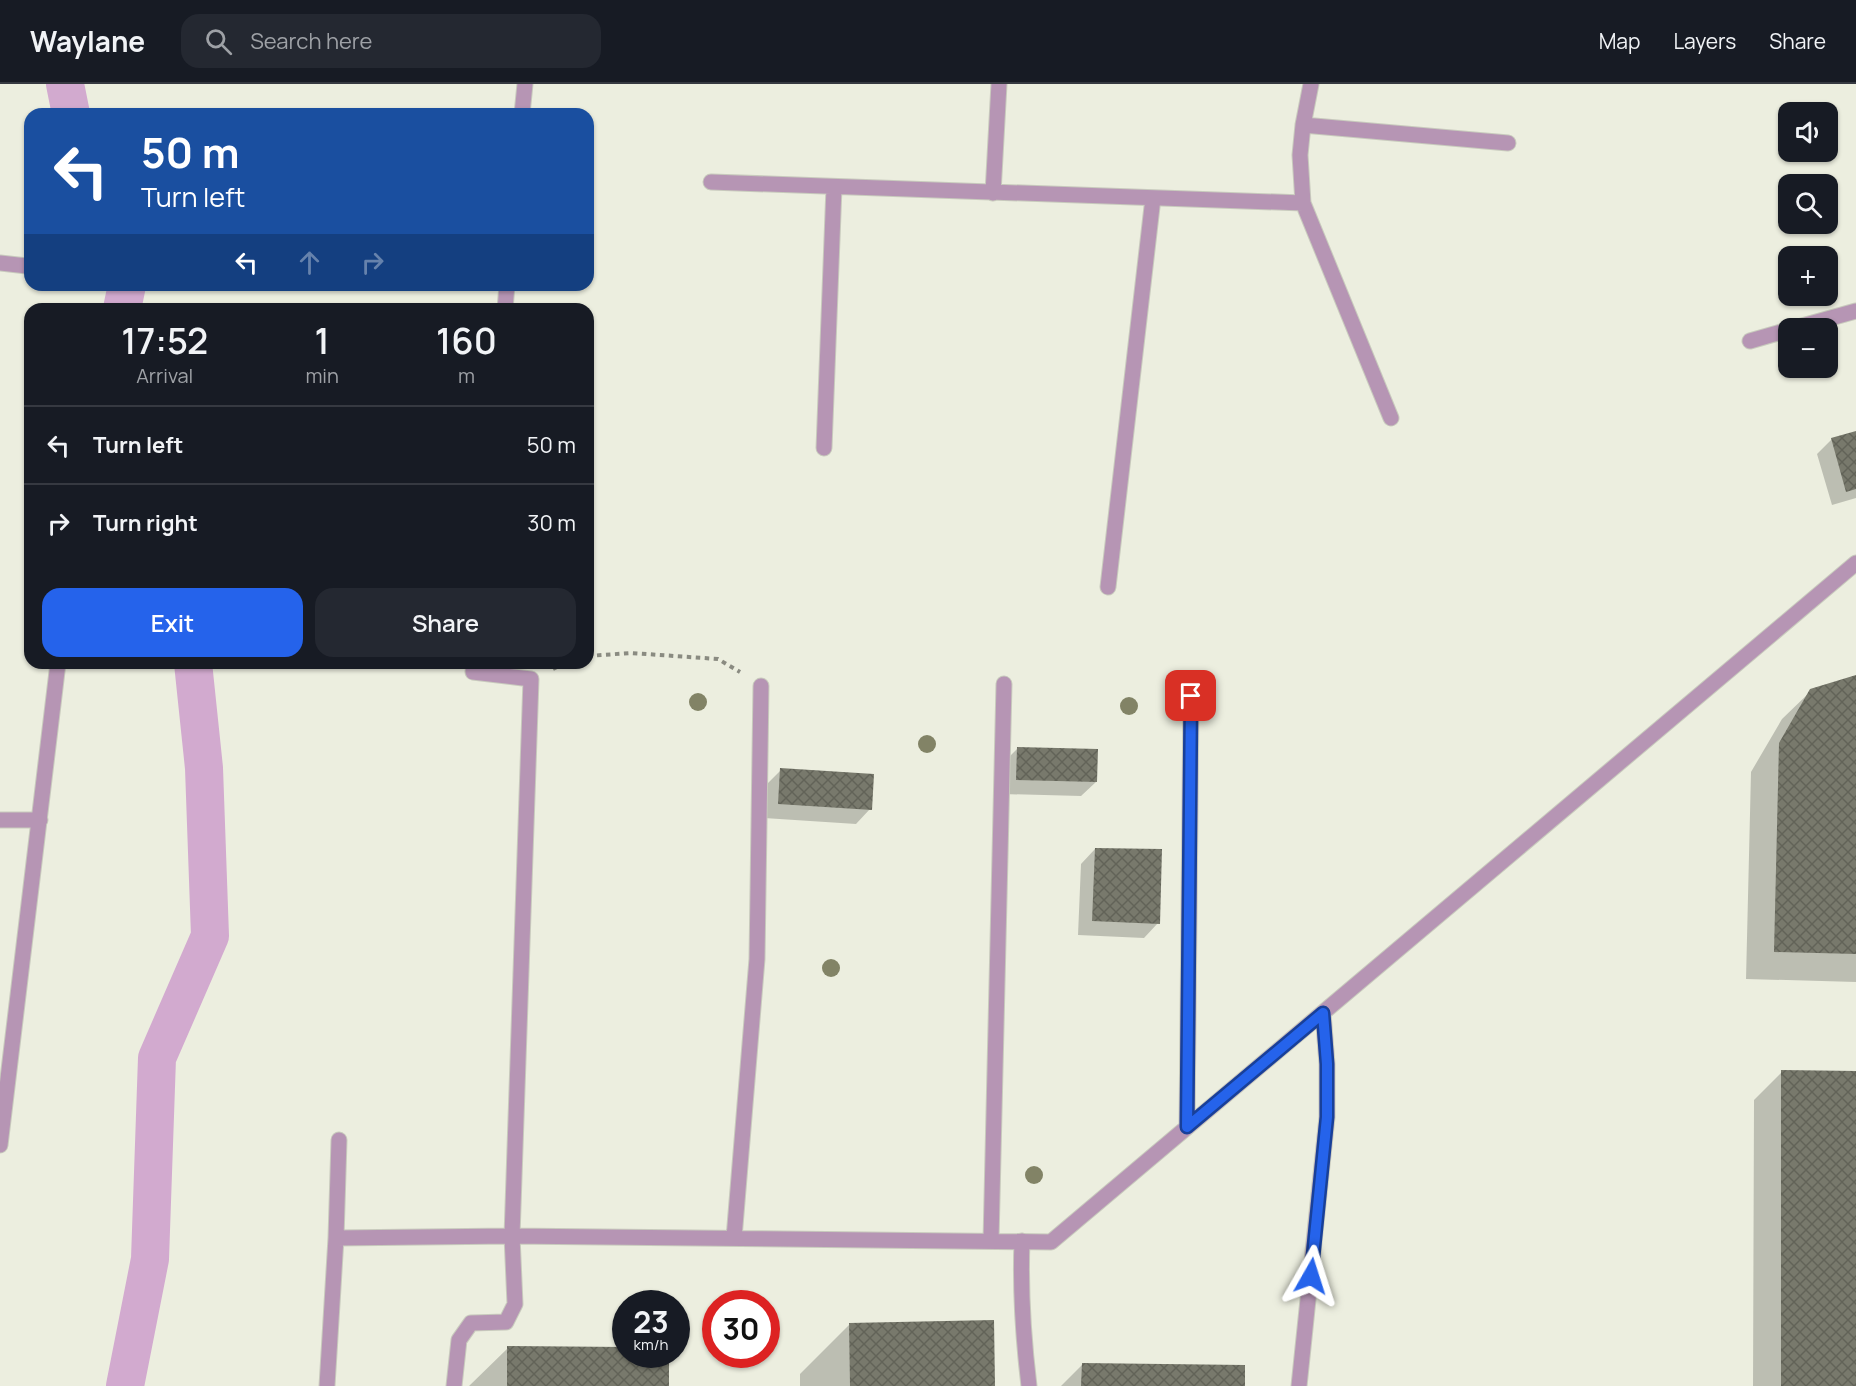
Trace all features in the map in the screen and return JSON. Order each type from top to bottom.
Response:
[{"type":"street","points":[[523,108],[525,84]]},
{"type":"street","points":[[993,193],[999,84]]},
{"type":"street","points":[[1311,84],[1300,155],[1303,203],[1391,418]]},
{"type":"street","points":[[1303,125],[1508,143]]},
{"type":"street","points":[[711,182],[1303,203]]},
{"type":"street","points":[[824,448],[834,187]]},
{"type":"street","points":[[1107,587],[1153,198]]},
{"type":"street","points":[[0,263],[24,266]]},
{"type":"street","points":[[1831,318],[1856,311]]},
{"type":"street","points":[[1750,341],[1778,333]]},
{"type":"street","points":[[336,1238],[512,1236],[1051,1242],[1856,563]]},
{"type":"street","points":[[0,1145],[57,669]]},
{"type":"street","points":[[454,1386],[459,1340],[471,1323],[506,1322],[515,1304],[512,1236],[531,679],[473,672],[473,669]]},
{"type":"street","points":[[991,1241],[1004,684]]},
{"type":"street","points":[[734,1238],[757,958],[760,686]]},
{"type":"street","points":[[1187,1127],[1191,696]]},
{"type":"street","points":[[0,820],[40,820]]},
{"type":"street","points":[[1299,1386],[1327,1117],[1327,1064],[1323,1013]]},
{"type":"street","points":[[327,1386],[339,1140]]},
{"type":"street","points":[[1022,1241],[1020,1293],[1029,1386]]},
{"type":"path","points":[[594,656],[632,653],[718,658],[760,686]]},
{"type":"building","points":[[1856,431],[1856,489],[1846,492],[1831,438]]},
{"type":"building","points":[[1856,675],[1856,954],[1774,952],[1779,743],[1810,689]]},
{"type":"building","points":[[1017,747],[1098,749],[1097,782],[1016,780]]},
{"type":"building","points":[[780,768],[874,774],[872,810],[778,804]]},
{"type":"building","points":[[1095,848],[1162,849],[1160,924],[1092,921]]},
{"type":"building","points":[[1781,1070],[1856,1071],[1856,1386],[1781,1386]]},
{"type":"building","points":[[994,1320],[995,1386],[850,1386],[849,1323]]},
{"type":"building","points":[[507,1346],[612,1347],[612,1368],[669,1368],[669,1386],[507,1386]]},
{"type":"building","points":[[1082,1363],[1245,1365],[1245,1386],[1081,1386]]},
{"type":"waterway","points":[[65,84],[70,108]]},
{"type":"waterway","points":[[123,303],[126,291]]},
{"type":"waterway","points":[[125,1386],[150,1259],[157,1058],[210,936],[204,768],[194,669]]},
{"type":"route","points":[[1191,696],[1187,1127],[1323,1013],[1327,1064],[1327,1117],[1311,1276]]}]
